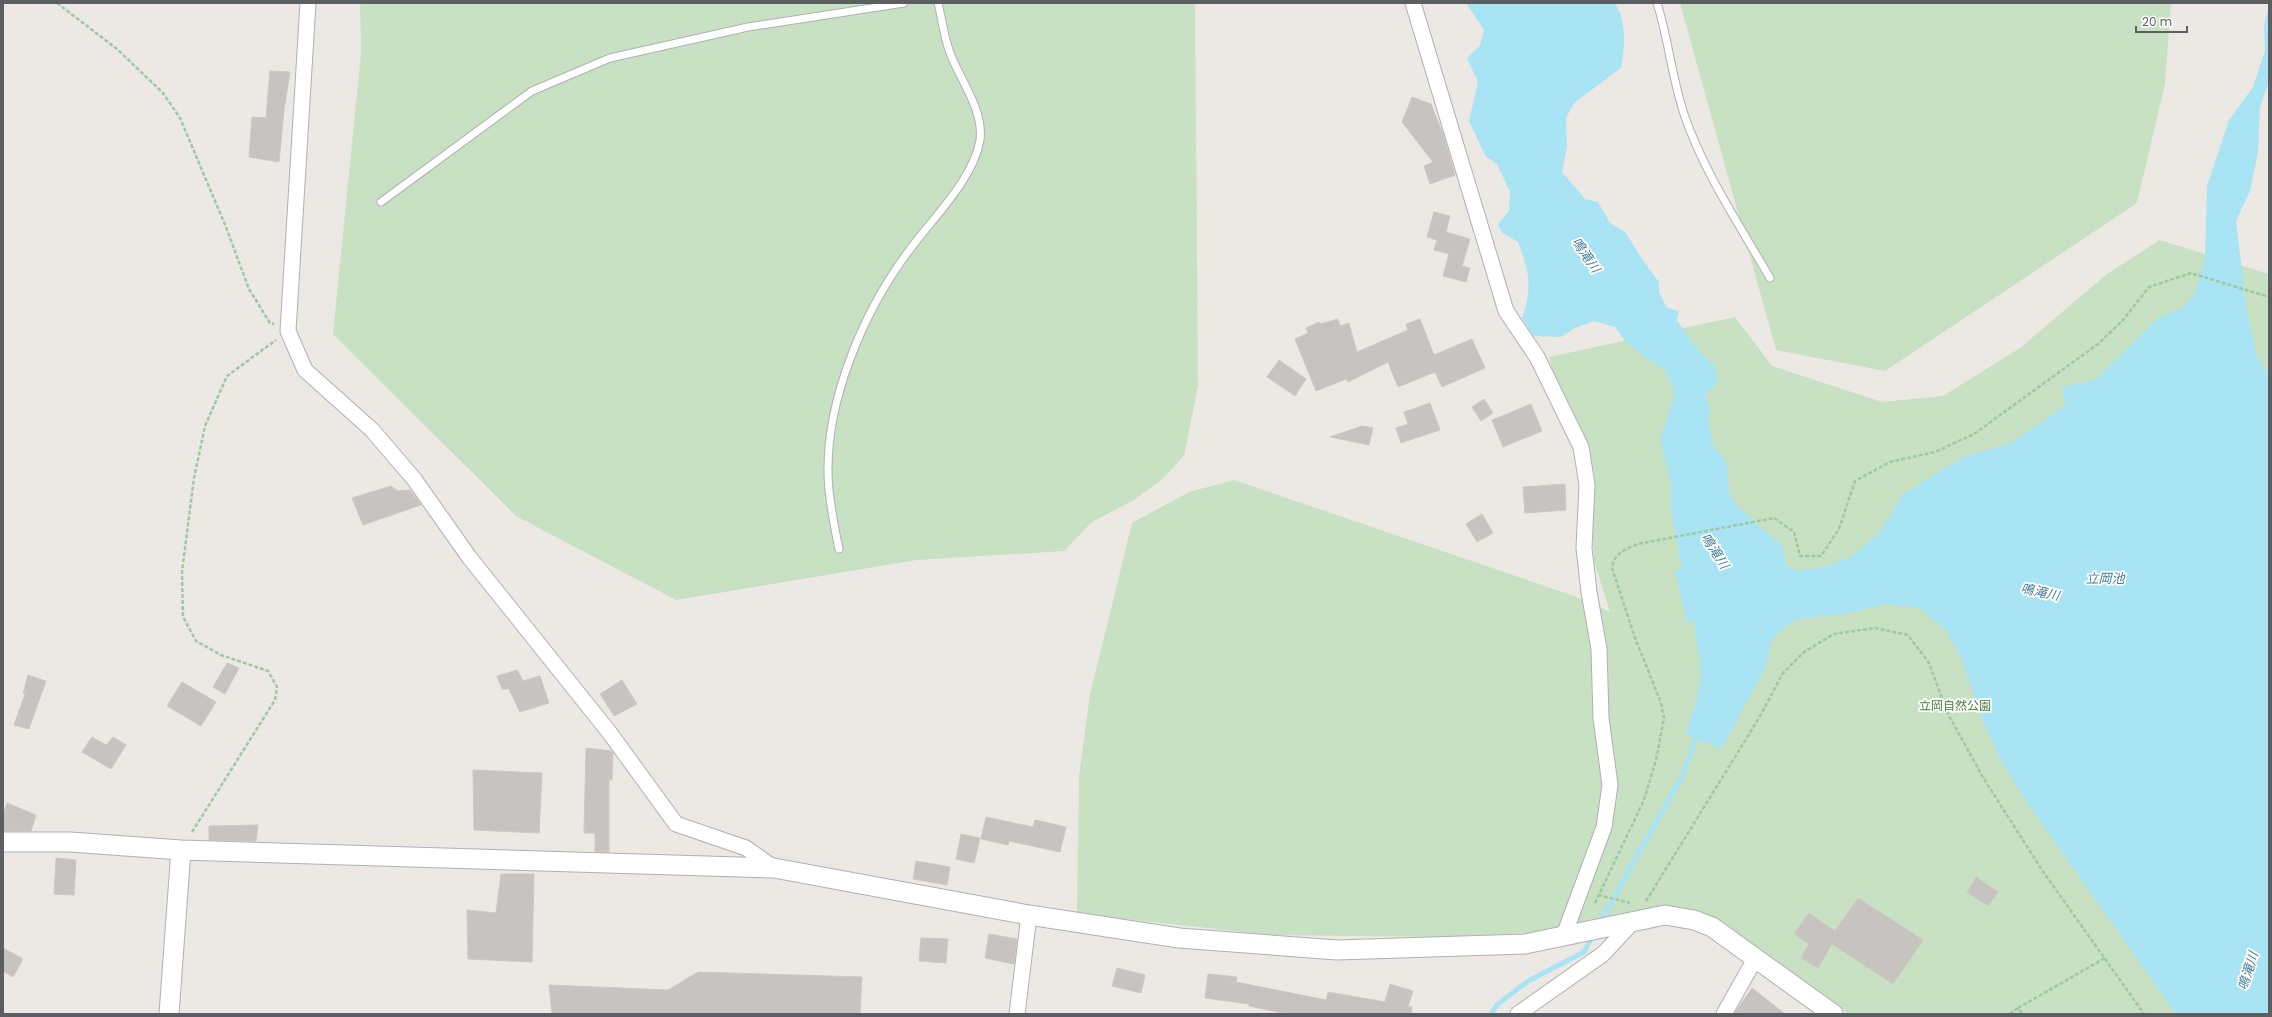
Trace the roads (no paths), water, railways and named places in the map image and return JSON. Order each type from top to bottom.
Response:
[{"type":"street","points":[[308,3],[288,331],[305,370],[372,430],[414,479],[469,557],[609,732],[676,824],[746,848],[774,868]]},
{"type":"street","points":[[1413,3],[1506,311],[1537,357],[1582,447],[1588,485],[1584,548],[1589,592],[1599,649],[1602,718],[1610,785],[1604,827],[1563,938]]},
{"type":"street","points":[[3,842],[111,843],[181,850],[774,868],[1029,915],[1180,938],[1337,950],[1500,946],[1563,938],[1665,915],[1694,920],[1712,927],[1833,1014]]},
{"type":"street","points":[[169,1014],[181,850]]},
{"type":"street","points":[[1017,1014],[1029,915]]},
{"type":"street","points":[[1518,1014],[1603,954],[1632,923]]},
{"type":"street","points":[[1724,1014],[1755,959]]},
{"type":"lane","points":[[381,202],[532,91],[610,58],[748,28],[904,3]]},
{"type":"lane","points":[[838,549],[829,489],[829,440],[841,382],[857,342],[898,265],[973,165],[980,139],[977,113],[950,52],[938,3]]},
{"type":"lane","points":[[1656,3],[1664,27],[1673,79],[1686,119],[1710,175],[1770,278]]},
{"type":"water","name":"立岡池","points":[[1466,3],[1615,3],[1622,18],[1624,34],[1621,68],[1574,103],[1566,118],[1567,147],[1562,172],[1585,199],[1598,202],[1610,223],[1625,232],[1659,282],[1659,292],[1667,308],[1679,311],[1677,320],[1689,339],[1714,365],[1718,383],[1705,394],[1710,411],[1708,421],[1713,446],[1727,463],[1729,494],[1739,508],[1783,547],[1785,565],[1797,571],[1822,568],[1851,557],[1879,533],[1903,494],[1965,456],[2009,444],[2065,406],[2062,387],[2096,379],[2158,318],[2182,308],[2195,293],[2205,258],[2207,186],[2229,120],[2253,87],[2265,51],[2264,25],[2269,5],[2269,81],[2260,107],[2258,152],[2250,191],[2236,221],[2247,313],[2257,356],[2269,377],[2269,1014],[2176,1014],[2028,804],[2003,764],[1985,727],[1960,655],[1946,630],[1919,608],[1886,604],[1844,614],[1797,619],[1781,630],[1771,642],[1765,668],[1721,749],[1686,734],[1697,698],[1701,673],[1694,621],[1687,622],[1675,570],[1682,570],[1671,509],[1671,483],[1660,440],[1675,394],[1666,370],[1647,359],[1626,342],[1615,327],[1594,321],[1575,328],[1561,337],[1533,336],[1522,318],[1528,297],[1528,279],[1525,262],[1518,242],[1502,233],[1498,224],[1509,211],[1510,192],[1497,164],[1486,157],[1469,121],[1478,82],[1467,58],[1480,45],[1484,30]]},
{"type":"waterway","points":[[1599,924],[1682,776],[1698,733]]},
{"type":"waterway","points":[[1491,1014],[1498,1004],[1528,981],[1584,952],[1593,935]]},
{"type":"water label","name":"鳴滝川","points":[[1586,255]]},
{"type":"water label","name":"鳴滝川","points":[[1715,551]]},
{"type":"water label","name":"鳴滝川","points":[[2040,592]]},
{"type":"water label","name":"鳴滝川","points":[[2248,971]]},
{"type":"park label","name":"立岡自然公園","points":[[1955,705]]}]
